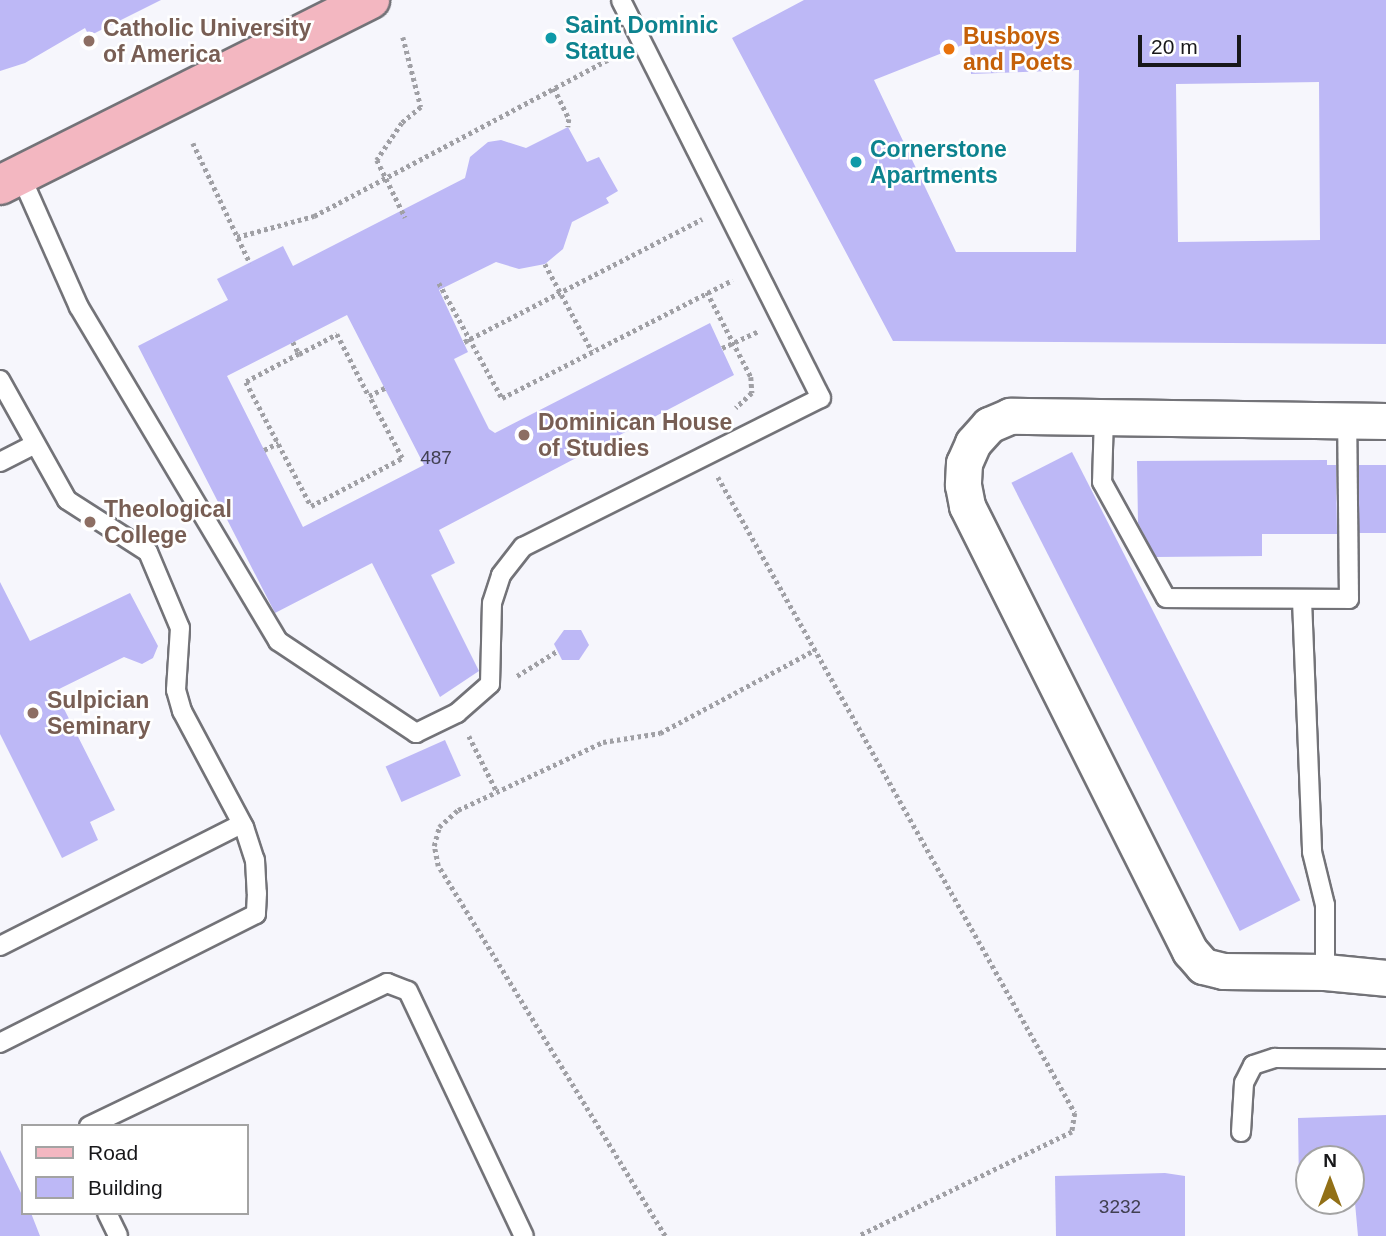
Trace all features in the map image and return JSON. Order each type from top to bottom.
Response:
[{"type":"main road","points":[[10,180],[370,0]]},
{"type":"street","points":[[1386,421],[1010,416],[989,425],[973,443],[964,463],[967,506],[1190,951],[1203,966],[1223,971],[1325,972],[1386,978]]},
{"type":"lane","points":[[10,180],[79,307],[278,641],[416,733],[457,713],[490,684],[492,603],[501,575],[523,547],[821,398],[621,0]]},
{"type":"lane","points":[[0,380],[67,500],[148,552],[180,628],[176,690],[182,711],[242,824],[255,860],[256,914],[0,1043]]},
{"type":"lane","points":[[1104,416],[1102,482],[1166,598],[1349,599],[1347,420]]},
{"type":"lane","points":[[0,462],[34,445]]},
{"type":"lane","points":[[1302,600],[1312,852],[1325,905],[1325,972]]},
{"type":"lane","points":[[0,946],[242,824]]},
{"type":"lane","points":[[93,1124],[387,983],[408,991],[523,1236]]},
{"type":"lane","points":[[1241,1132],[1244,1083],[1253,1065],[1275,1058],[1386,1059]]},
{"type":"lane","points":[[108,1215],[118,1236]]},
{"type":"path","points":[[403,37],[421,107],[402,123],[377,160],[405,216]]},
{"type":"path","points":[[237,237],[314,216],[642,41]]},
{"type":"path","points":[[554,89],[569,119],[568,127]]},
{"type":"path","points":[[193,143],[250,263]]},
{"type":"path","points":[[464,342],[725,207]]},
{"type":"path","points":[[545,264],[592,351]]},
{"type":"path","points":[[439,283],[502,398],[756,269]]},
{"type":"path","points":[[707,292],[752,385],[752,393],[736,408]]},
{"type":"path","points":[[722,348],[782,321]]},
{"type":"path","points":[[337,334],[402,458],[311,506],[246,382],[299,354],[337,334]]},
{"type":"path","points":[[293,342],[299,354]]},
{"type":"path","points":[[369,396],[385,388]]},
{"type":"path","points":[[264,450],[278,443]]},
{"type":"path","points":[[705,455],[1074,1113],[1072,1132],[859,1236]]},
{"type":"path","points":[[665,1236],[438,866],[434,846],[439,827],[458,810],[603,743],[660,733],[815,650]]},
{"type":"path","points":[[490,684],[505,684],[558,651]]},
{"type":"path","points":[[457,713],[497,792]]},
{"type":"building","points":[[0,0],[161,0],[89,36],[85,28],[25,63],[0,71]]},
{"type":"building","name":"Cornerstone Apartments","points":[[804,0],[1386,0],[1386,344],[893,341],[732,38]],"holes":[[[970,42],[971,74],[1079,70],[1076,252],[956,252],[874,80]],[[1319,82],[1320,240],[1178,242],[1176,84]]]},
{"type":"building","points":[[568,127],[587,162],[599,157],[618,191],[606,198],[609,203],[572,222],[563,249],[545,264],[519,269],[496,262],[439,290],[468,352],[454,359],[489,429],[495,433],[710,323],[734,375],[439,530],[455,563],[431,575],[479,671],[440,697],[372,563],[275,613],[138,346],[228,300],[217,279],[283,246],[293,266],[465,178],[470,157],[488,142],[501,140],[526,148]],"holes":[[[347,315],[424,465],[303,527],[227,376]]]},
{"type":"building","points":[[1072,452],[1300,900],[1240,931],[1011,483]]},
{"type":"building","points":[[1327,460],[1327,465],[1336,465],[1337,534],[1262,534],[1262,556],[1156,557],[1138,523],[1137,461]]},
{"type":"building","points":[[1359,465],[1386,465],[1386,533],[1359,533]]},
{"type":"building","name":"Sulpician Seminary","points":[[0,582],[30,641],[130,593],[158,646],[153,658],[142,664],[124,657],[55,691],[115,810],[90,822],[98,840],[62,858],[0,734]]},
{"type":"building","points":[[564,630],[581,630],[589,645],[579,660],[562,660],[554,644]]},
{"type":"building","points":[[445,740],[461,776],[401,802],[386,766]]},
{"type":"building","points":[[1386,1115],[1386,1236],[1358,1236],[1356,1215],[1365,1215],[1365,1145],[1298,1145],[1298,1118]]},
{"type":"building","points":[[0,1150],[21,1193],[21,1215],[32,1215],[40,1236],[0,1236]]},
{"type":"building","points":[[1165,1173],[1185,1176],[1185,1236],[1056,1236],[1055,1176]]},
{"type":"place","name":"Saint Dominic Statue","points":[[551,38]]},
{"type":"place","name":"Catholic University of America","points":[[89,41]]},
{"type":"place","name":"Busboys and Poets","points":[[949,49]]},
{"type":"place","name":"Cornerstone Apartments","points":[[856,162]]},
{"type":"place","name":"Dominican House of Studies","points":[[524,435]]},
{"type":"place","name":"Theological College","points":[[90,522]]},
{"type":"place","name":"Sulpician Seminary","points":[[33,713]]}]
